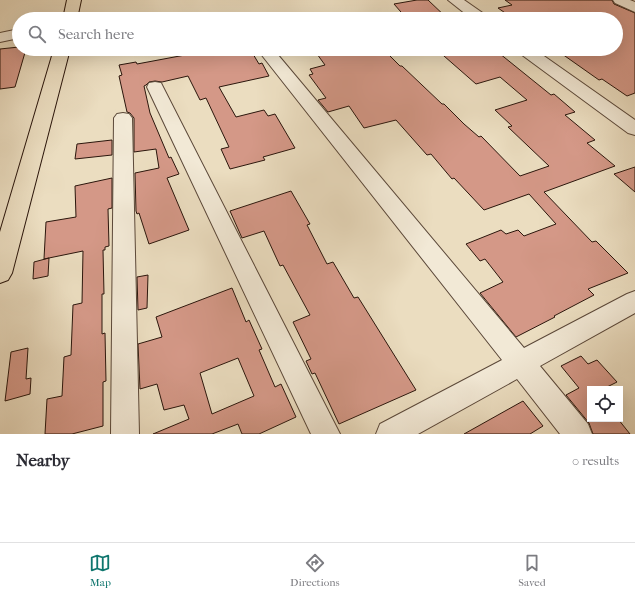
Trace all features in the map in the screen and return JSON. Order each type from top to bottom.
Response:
[{"type":"main road","points":[[71,12],[74,0]]},
{"type":"main road","points":[[0,273],[60,56]]},
{"type":"street","points":[[455,0],[472,12]]},
{"type":"street","points":[[620,0],[635,8]]},
{"type":"street","points":[[0,38],[12,35]]},
{"type":"street","points":[[270,56],[578,434]]},
{"type":"street","points":[[534,56],[635,129]]},
{"type":"street","points":[[155,88],[326,434]]},
{"type":"street","points":[[124,118],[125,434]]},
{"type":"street","points":[[390,434],[635,301]]},
{"type":"building","points":[[417,0],[428,0],[441,12],[401,12],[394,4]]},
{"type":"building","points":[[505,0],[612,0],[614,4],[635,13],[635,93],[627,96],[602,79],[599,80],[565,56],[623,56],[623,12],[504,12],[498,8],[512,5]]},
{"type":"building","points":[[12,48],[12,56],[24,56],[15,87],[0,89],[0,49]]},
{"type":"building","points":[[180,56],[254,56],[259,64],[262,63],[269,76],[219,87],[236,117],[264,110],[268,116],[275,114],[295,148],[263,157],[265,160],[230,169],[221,149],[229,147],[206,98],[200,100],[188,76],[162,82],[149,82],[144,86],[150,113],[169,158],[171,157],[179,174],[167,178],[189,230],[149,244],[139,213],[137,214],[136,211],[135,173],[159,168],[156,149],[134,152],[134,118],[127,112],[119,76],[122,75],[119,65],[136,62],[137,64]]},
{"type":"building","points":[[318,56],[390,56],[464,124],[479,137],[481,136],[520,176],[549,166],[508,127],[512,126],[495,110],[527,100],[500,77],[476,84],[444,56],[503,56],[551,95],[554,94],[575,112],[565,115],[595,140],[587,143],[615,166],[544,192],[592,242],[596,241],[628,273],[588,289],[594,295],[516,337],[480,293],[503,282],[485,259],[480,261],[466,244],[501,230],[506,234],[518,230],[524,236],[556,224],[529,194],[484,210],[454,178],[452,179],[431,154],[427,155],[396,120],[364,128],[349,106],[328,112],[318,100],[326,98],[309,75],[313,74],[310,69],[325,65]]},
{"type":"building","points":[[112,140],[112,155],[75,159],[77,144]]},
{"type":"building","points":[[635,167],[635,192],[614,174]]},
{"type":"building","points":[[112,178],[112,208],[108,209],[109,246],[105,247],[105,250],[103,250],[104,294],[102,294],[102,334],[105,333],[106,381],[103,382],[103,426],[72,434],[45,434],[47,399],[62,396],[64,357],[71,355],[73,305],[82,303],[83,251],[44,259],[46,222],[76,217],[75,186]]},
{"type":"building","points":[[291,191],[310,224],[307,225],[327,264],[333,262],[354,298],[358,297],[416,390],[339,424],[315,373],[312,374],[306,361],[311,359],[293,322],[310,315],[283,265],[280,266],[264,231],[242,238],[230,211]]},
{"type":"building","points":[[49,258],[48,276],[33,279],[34,262]]},
{"type":"building","points":[[148,275],[147,308],[138,310],[137,277]]},
{"type":"building","points":[[232,288],[246,322],[249,320],[262,349],[259,350],[275,387],[281,384],[296,417],[259,434],[242,434],[238,424],[212,434],[153,434],[189,419],[184,405],[164,410],[157,384],[140,389],[138,344],[162,337],[156,317]],"holes":[[[238,358],[254,396],[212,414],[200,373]]]},
{"type":"building","points":[[28,348],[26,379],[31,378],[30,394],[5,401],[11,352]]},
{"type":"building","points":[[581,356],[588,364],[597,360],[617,382],[609,386],[587,386],[587,421],[566,395],[579,388],[561,366]]},
{"type":"building","points":[[523,401],[543,426],[530,434],[464,434]]},
{"type":"building","points":[[588,422],[620,422],[630,434],[593,434]]}]
